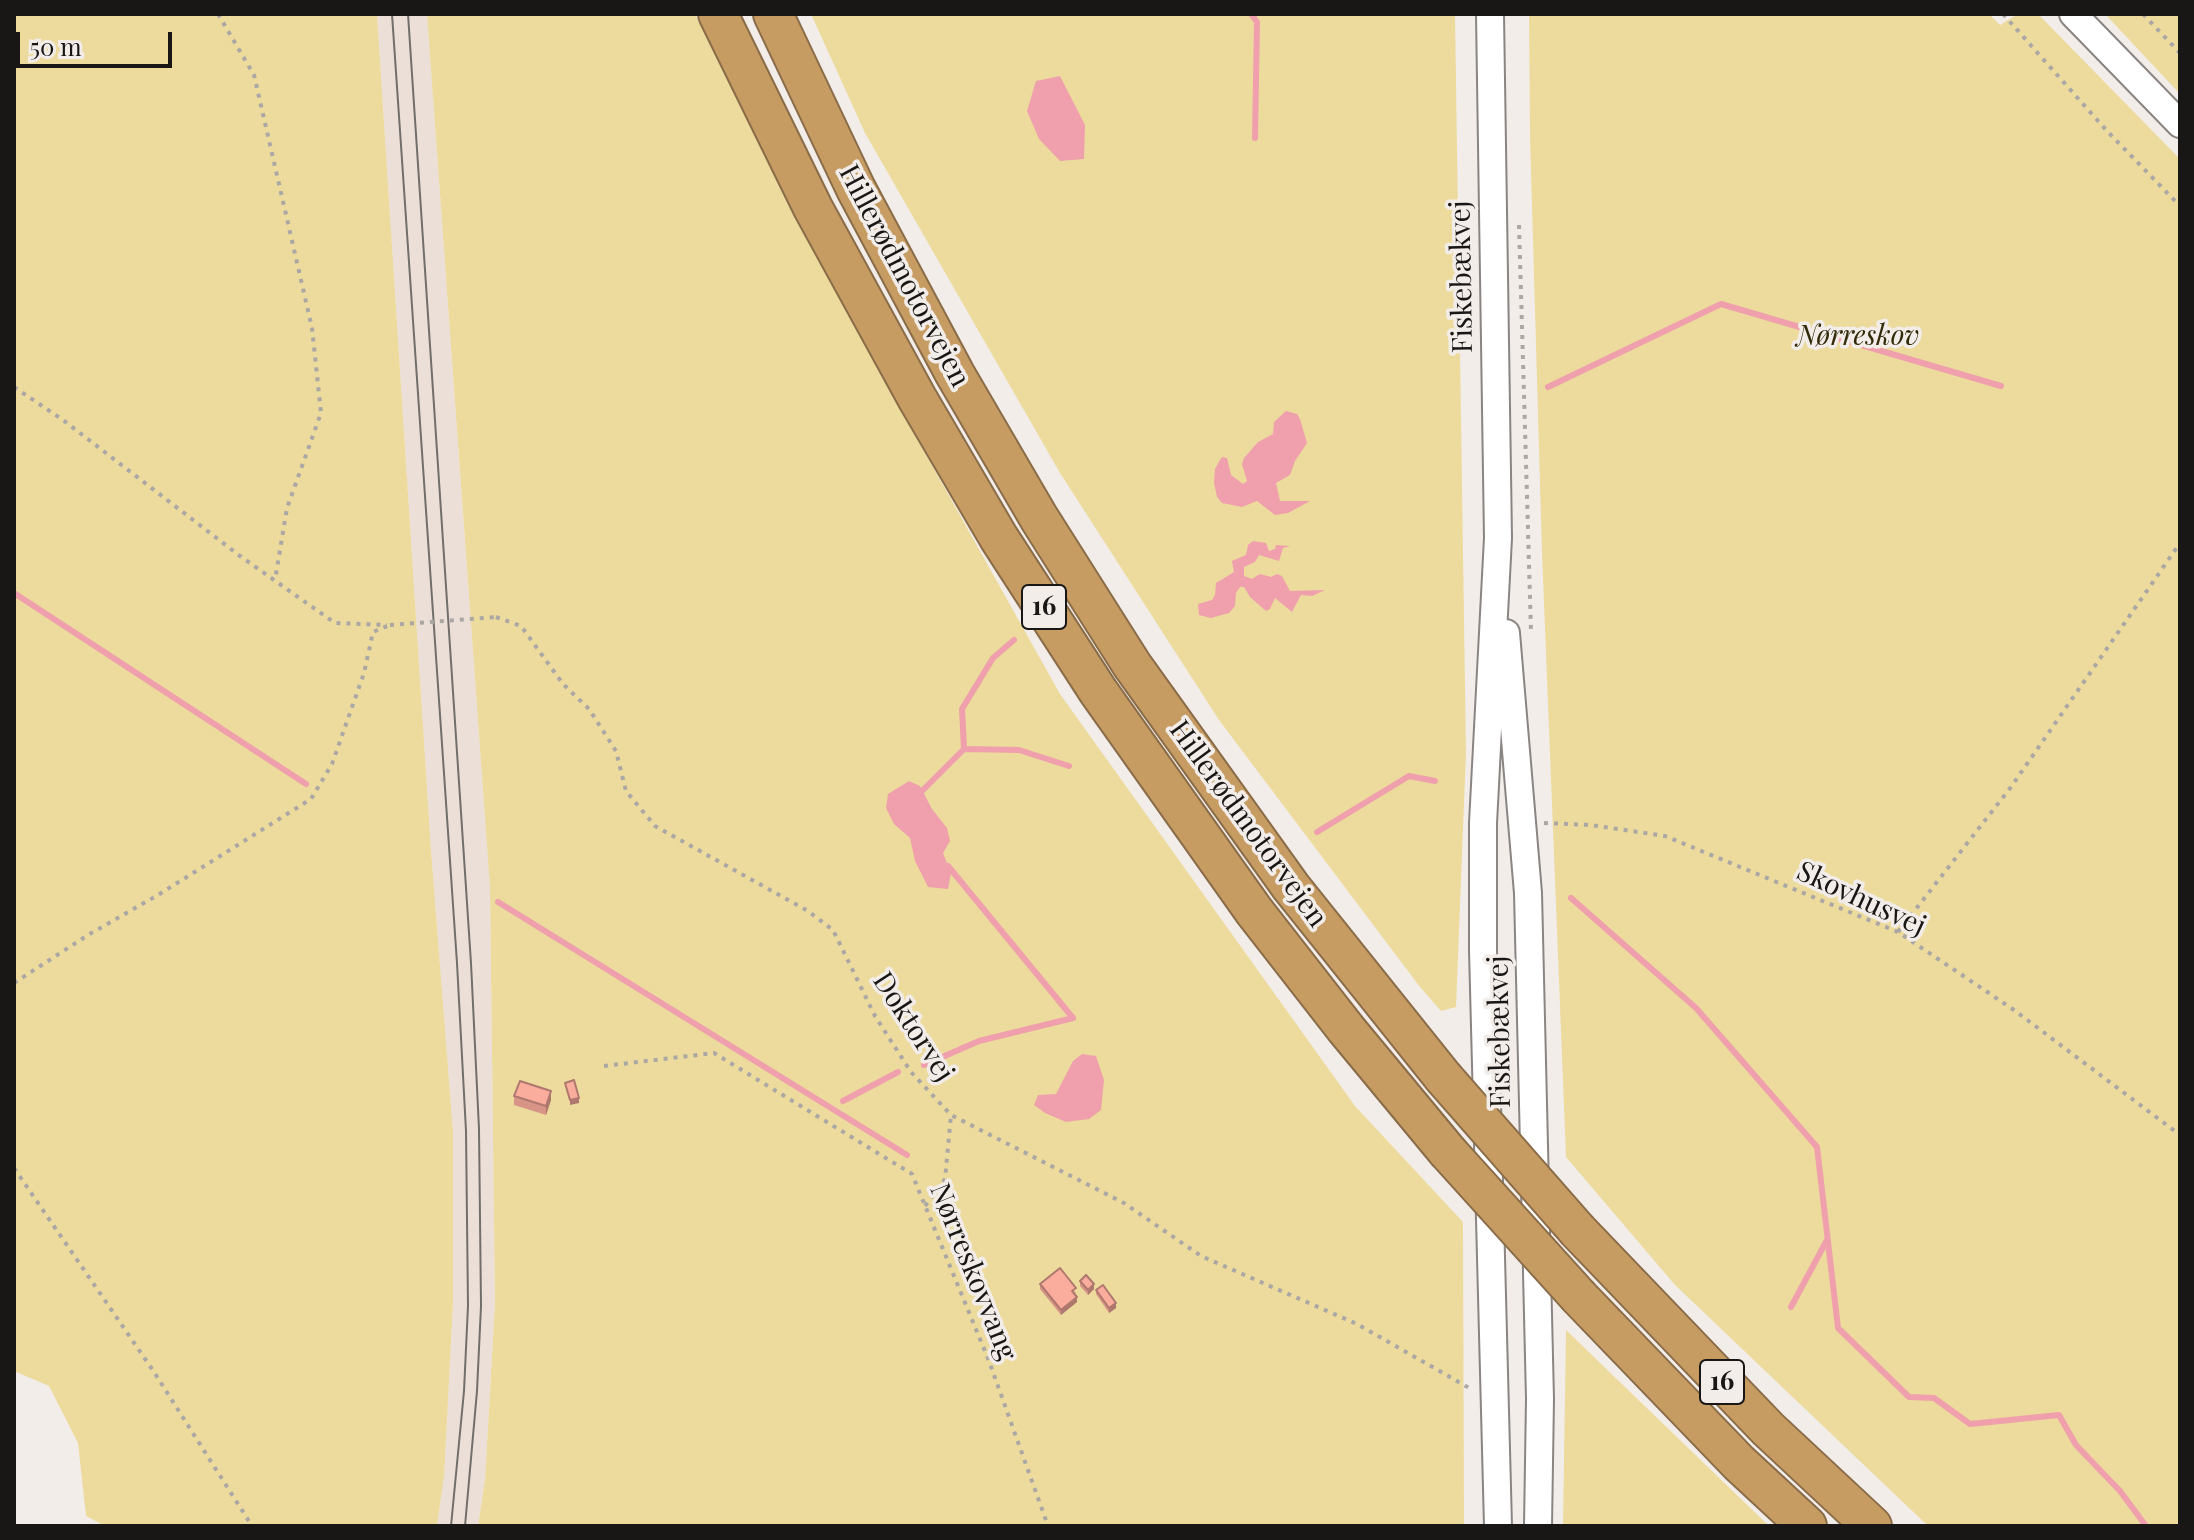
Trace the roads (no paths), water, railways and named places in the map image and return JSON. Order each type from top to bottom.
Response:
[{"type":"highway","name":"Hillerødmotorvejen","points":[[718,14],[813,208],[917,398],[999,538],[1098,691],[1254,911],[1447,1151],[1579,1297],[1739,1463],[1807,1526]]},
{"type":"highway","name":"Hillerødmotorvejen","points":[[773,14],[856,189],[955,374],[1039,518],[1132,665],[1291,887],[1443,1077],[1578,1231],[1768,1429],[1872,1526]]},
{"type":"street","name":"Fiskebækvej","points":[[1490,14],[1498,538],[1483,823],[1483,950],[1498,1526]]},
{"type":"street","points":[[2073,14],[2180,124]]},
{"type":"street","name":"Fiskebækvej","points":[[1498,538],[1528,893],[1540,1399],[1538,1526]]},
{"type":"waterway","points":[[1251,14],[1257,22],[1255,138]]},
{"type":"waterway","points":[[1548,387],[1721,304],[2001,386]]},
{"type":"waterway","points":[[14,593],[306,784]]},
{"type":"waterway","points":[[964,749],[962,709],[993,658],[1014,640]]},
{"type":"waterway","points":[[922,791],[964,749],[1019,750],[1069,766]]},
{"type":"waterway","points":[[1317,832],[1409,776],[1435,781]]},
{"type":"waterway","points":[[924,1065],[979,1041],[1073,1018],[948,866]]},
{"type":"waterway","points":[[1571,898],[1696,1008],[1817,1147],[1838,1328],[1909,1397],[1934,1398],[1970,1424],[2059,1415],[2076,1445],[2120,1491],[2146,1526]]},
{"type":"waterway","points":[[498,902],[907,1155]]},
{"type":"waterway","points":[[843,1101],[898,1072]]},
{"type":"waterway","points":[[1791,1307],[1827,1240]]},
{"type":"tram line","points":[[392,14],[466,1131],[468,1306],[464,1391],[451,1526]]},
{"type":"tram line","points":[[408,14],[471,963],[479,1129],[481,1306],[465,1526]]},
{"type":"park label","name":"Nørreskov","points":[[1858,336]]}]
